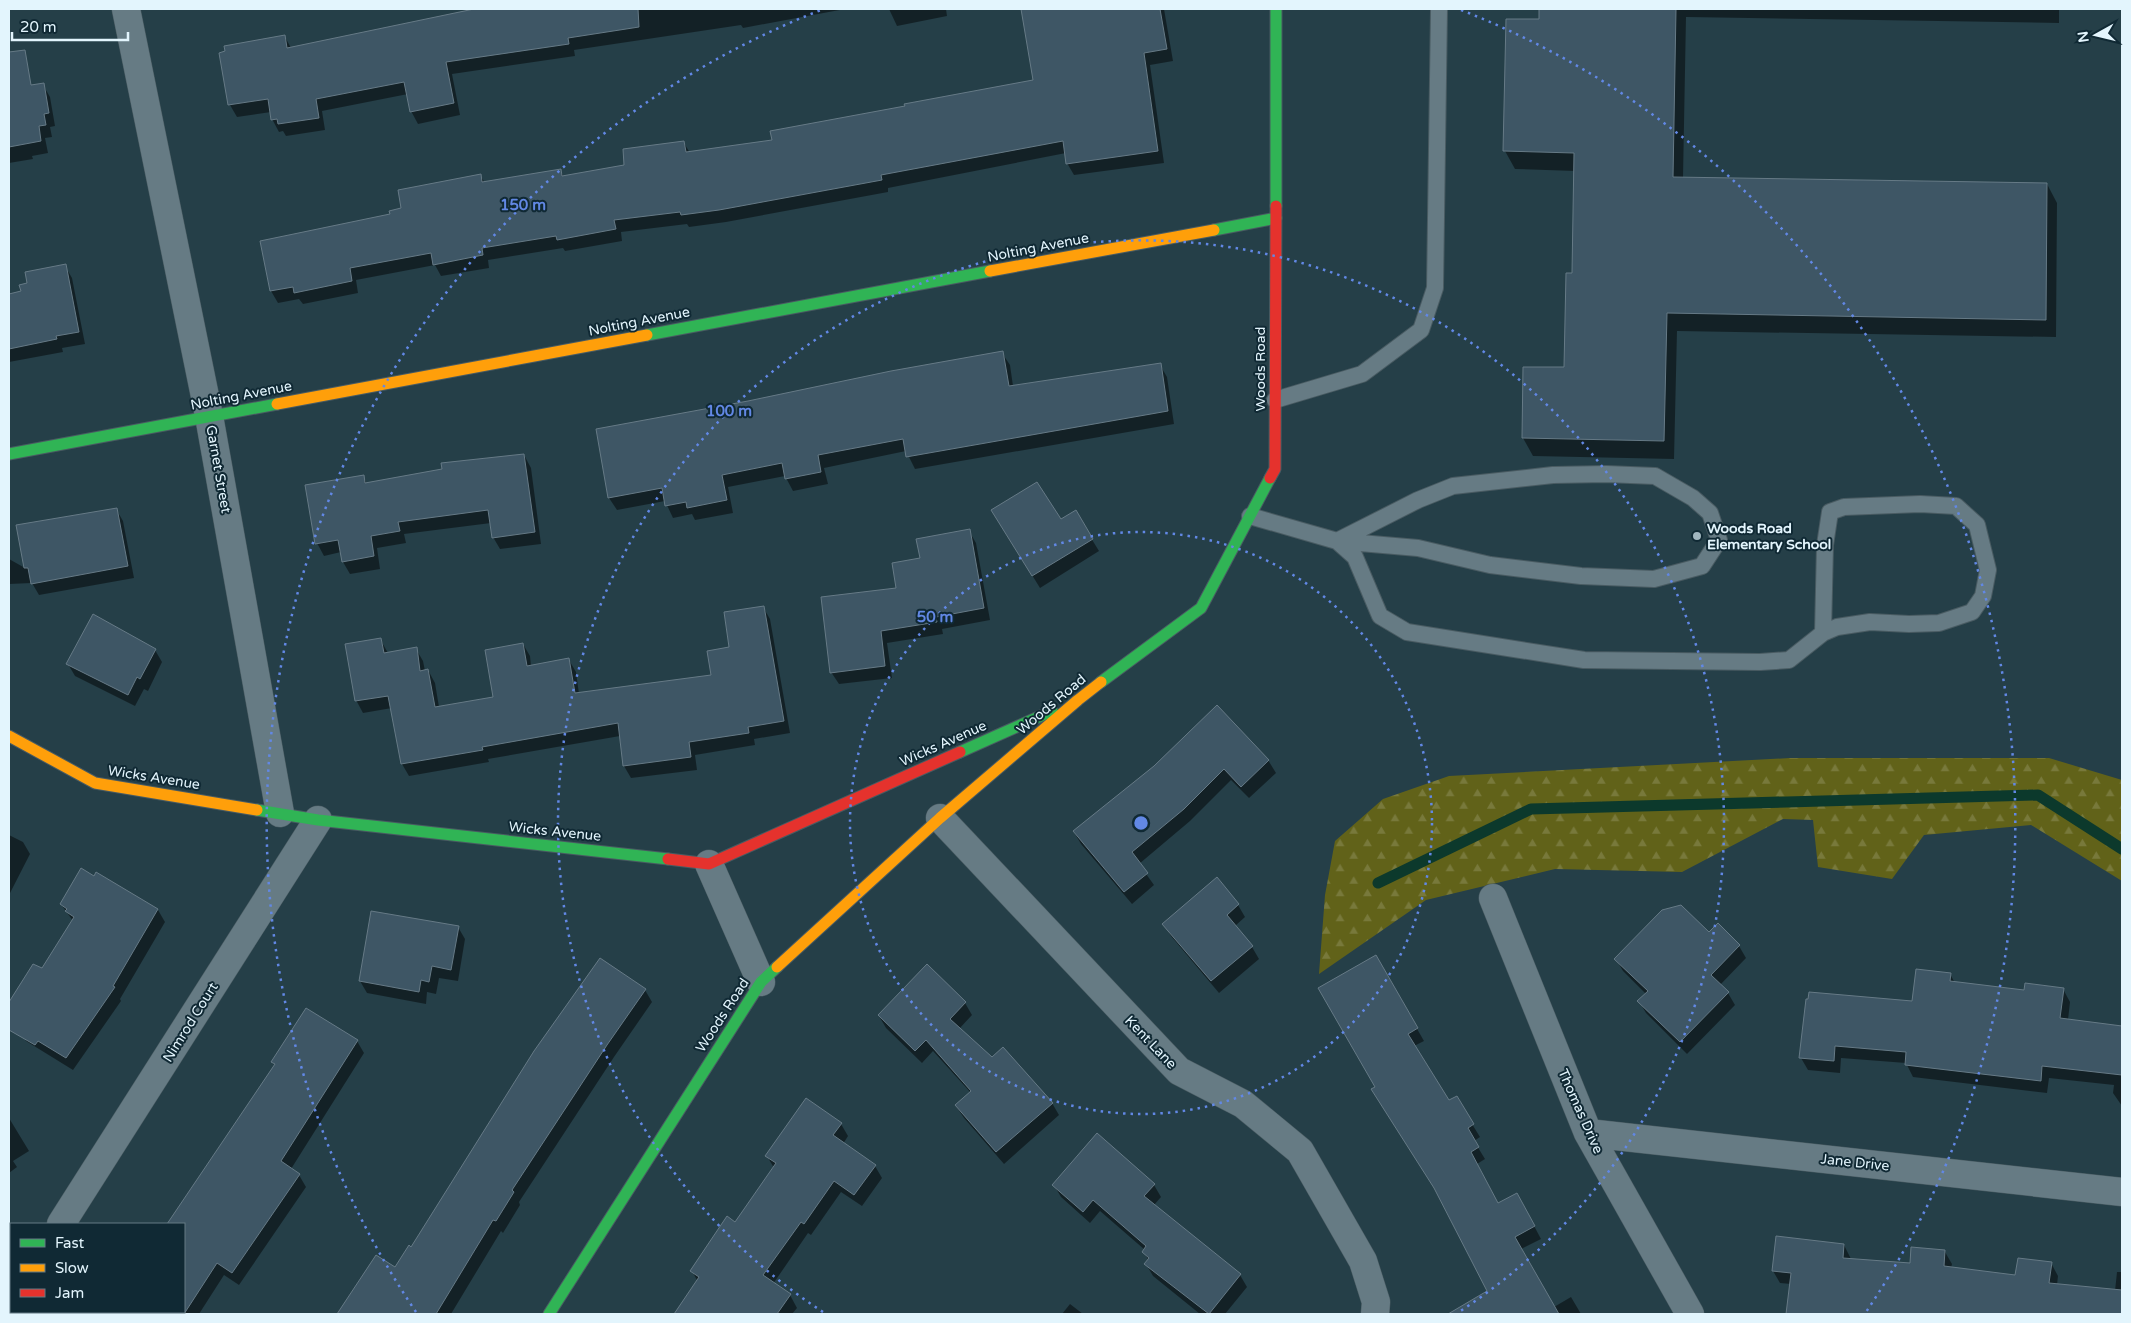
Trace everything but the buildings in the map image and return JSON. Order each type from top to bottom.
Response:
[{"type":"street","name":"Garnet Street","points":[[126,9],[209,416],[280,813]]},
{"type":"street","name":"Woods Road","points":[[549,1314],[761,982],[940,818],[1078,700],[1200,608],[1275,469],[1276,9]]},
{"type":"street","name":"Nolting Avenue","points":[[9,454],[1276,218]]},
{"type":"street","name":"Wicks Avenue","points":[[9,736],[95,783],[318,820],[709,864],[1078,700]]},
{"type":"street","name":"Kent Lane","points":[[940,818],[1179,1071],[1243,1104],[1300,1151],[1363,1261],[1376,1302],[1375,1314]]},
{"type":"street","name":"Nimrod Court","points":[[62,1223],[318,820]]},
{"type":"street","points":[[709,864],[761,982]]},
{"type":"street","name":"Thomas Drive","points":[[1493,898],[1588,1133],[1690,1314]]},
{"type":"street","name":"Jane Drive","points":[[1588,1133],[2122,1192]]},
{"type":"lane","points":[[1275,400],[1362,374],[1422,330],[1435,288],[1439,9]]},
{"type":"lane","points":[[1250,516],[1337,541],[1418,548],[1500,566],[1581,576],[1654,579],[1702,566],[1719,540],[1710,513],[1693,498],[1655,476],[1606,474],[1553,475],[1453,486],[1418,500],[1337,541]]},
{"type":"lane","points":[[1337,541],[1355,557],[1380,616],[1407,632],[1584,660],[1760,662],[1789,660],[1823,633],[1838,627],[1870,622],[1940,623],[1972,612],[1983,596],[1988,570],[1977,525],[1956,506],[1920,504],[1844,507],[1830,512],[1825,545],[1823,633]]},
{"type":"green space","points":[[1790,758],[2049,758],[2122,780],[2122,881],[2031,825],[1924,835],[1892,879],[1818,867],[1813,820],[1783,819],[1682,872],[1555,869],[1426,900],[1319,974],[1325,895],[1335,841],[1383,799],[1449,776]]},
{"type":"waterway","points":[[1378,883],[1531,809],[2038,795],[2122,849]]},
{"type":"traffic: fast","points":[[1276,9],[1276,206]]},
{"type":"traffic: fast","points":[[1214,230],[1276,218]]},
{"type":"traffic: fast","points":[[647,335],[990,271]]},
{"type":"traffic: fast","points":[[9,454],[277,404]]},
{"type":"traffic: fast","points":[[1101,682],[1201,608],[1270,478]]},
{"type":"traffic: fast","points":[[960,752],[1052,711]]},
{"type":"traffic: fast","points":[[257,810],[318,820],[668,859]]},
{"type":"traffic: fast","points":[[549,1314],[761,982],[777,967]]},
{"type":"traffic: slow","points":[[990,271],[1214,230]]},
{"type":"traffic: slow","points":[[277,404],[647,335]]},
{"type":"traffic: slow","points":[[777,967],[940,818],[1101,682]]},
{"type":"traffic: slow","points":[[9,736],[95,783],[257,810]]},
{"type":"traffic: jam","points":[[1270,478],[1275,469],[1276,206]]},
{"type":"traffic: jam","points":[[668,859],[709,864],[960,752]]},
{"type":"place","name":"Woods Road Elementary School","points":[[1697,536]]}]
